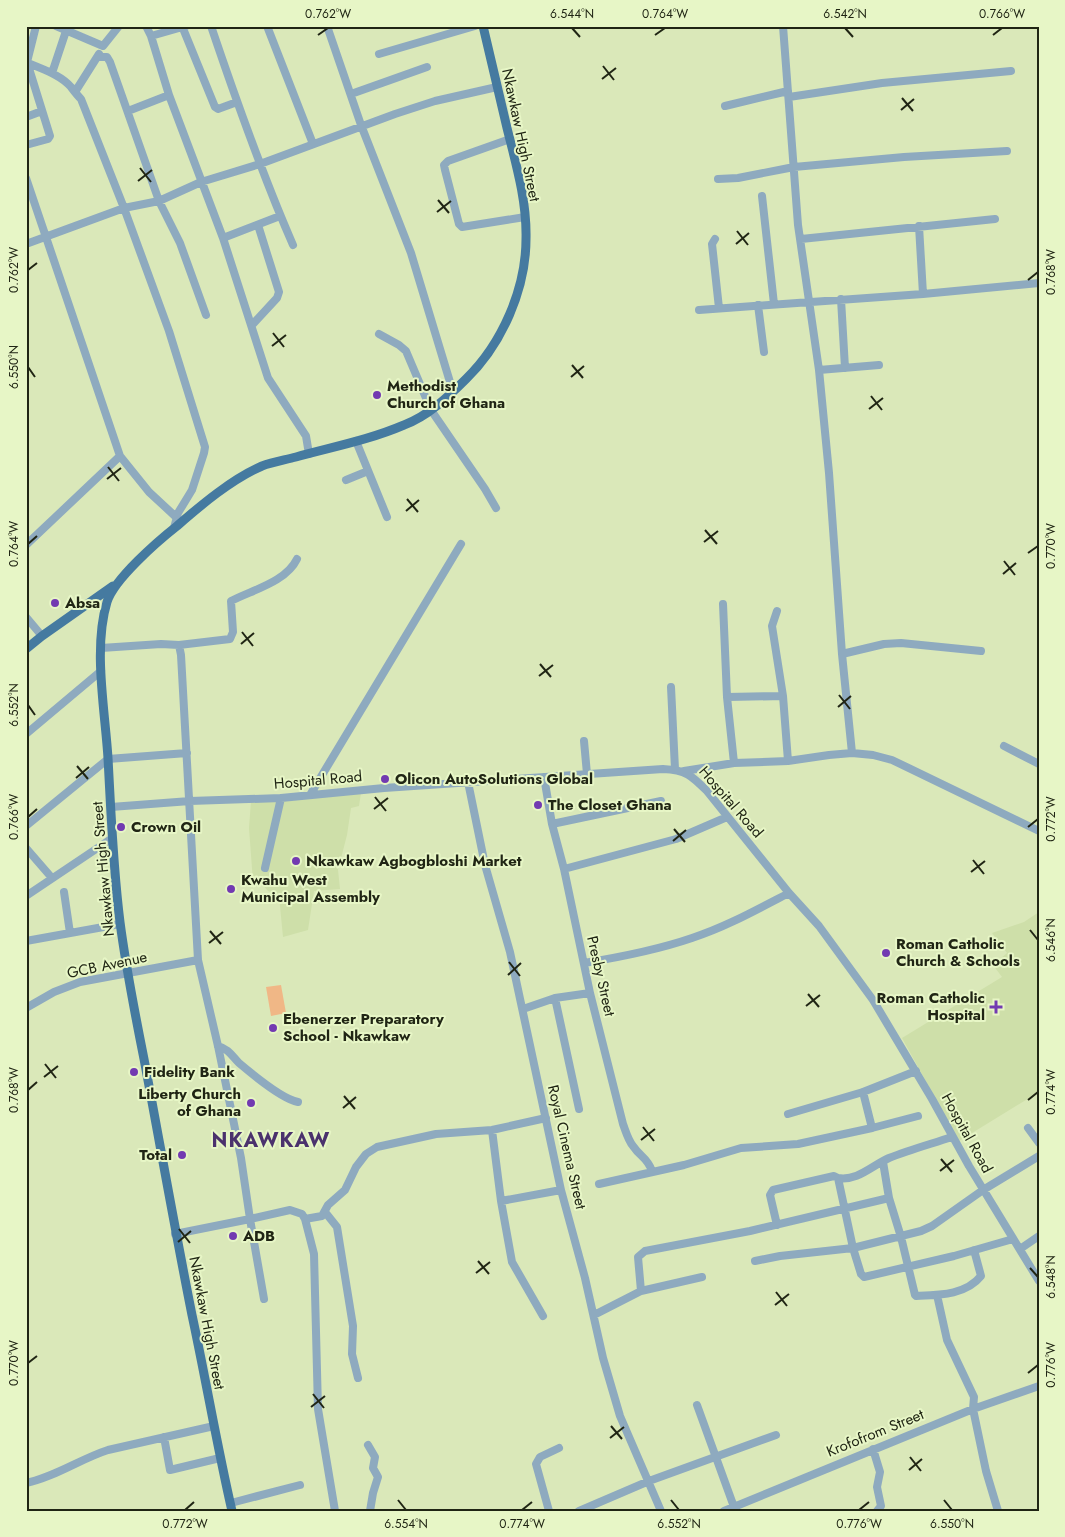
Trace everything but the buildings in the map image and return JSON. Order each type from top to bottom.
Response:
[{"type":"main road","name":"Nkawkaw High Street","points":[[231,1507],[175,1234],[120,924],[111,838],[111,807],[101,672],[102,636],[107,600],[112,590],[151,548],[222,490],[262,466],[356,441],[407,424],[431,410],[453,392],[477,369],[487,356],[507,320],[524,267],[526,237],[522,192],[483,26]]},
{"type":"main road","points":[[26,649],[120,582]]},
{"type":"street","points":[[26,145],[50,138],[27,62],[36,26]]},
{"type":"street","points":[[56,26],[103,46]]},
{"type":"street","points":[[75,92],[103,46],[119,26]]},
{"type":"street","points":[[146,26],[151,36],[169,95],[223,238],[268,378],[306,436],[309,454]]},
{"type":"street","points":[[211,26],[260,164],[293,245]]},
{"type":"street","points":[[267,26],[313,144]]},
{"type":"street","points":[[327,26],[362,125],[411,253],[453,392]]},
{"type":"street","points":[[378,54],[475,26]]},
{"type":"street","points":[[151,36],[183,27],[215,107],[218,109],[237,102]]},
{"type":"street","points":[[784,27],[798,225],[819,370],[852,754]]},
{"type":"street","points":[[52,74],[66,31]]},
{"type":"street","points":[[98,57],[106,57],[109,60],[159,201],[180,243],[206,315]]},
{"type":"street","points":[[27,62],[52,74],[70,86],[81,100],[124,208],[169,331],[204,444],[204,452],[192,490],[176,517],[174,528]]},
{"type":"street","points":[[351,94],[427,67]]},
{"type":"street","points":[[724,106],[788,94],[1011,71]]},
{"type":"street","points":[[26,244],[124,208],[159,201],[201,182],[260,164],[362,125],[435,101],[497,86]]},
{"type":"street","points":[[128,111],[169,95]]},
{"type":"street","points":[[26,117],[42,111]]},
{"type":"street","points":[[510,139],[448,161],[444,165],[459,224],[462,227],[466,228],[525,217]]},
{"type":"street","points":[[718,179],[738,178],[794,167],[904,157],[1007,151]]},
{"type":"street","points":[[26,178],[94,374],[120,456],[149,492],[176,517]]},
{"type":"street","points":[[762,196],[774,304]]},
{"type":"street","points":[[223,238],[280,216]]},
{"type":"street","points":[[801,239],[994,219]]},
{"type":"street","points":[[252,325],[277,298],[280,292],[258,225]]},
{"type":"street","points":[[919,226],[923,294]]},
{"type":"street","points":[[715,239],[712,244],[719,308]]},
{"type":"street","points":[[699,310],[923,294],[1039,283]]},
{"type":"street","points":[[842,299],[845,368]]},
{"type":"street","points":[[758,305],[764,352]]},
{"type":"street","points":[[379,334],[406,351],[431,410],[496,508]]},
{"type":"street","points":[[819,370],[880,365]]},
{"type":"street","points":[[356,441],[387,517]]},
{"type":"street","points":[[26,545],[120,456]]},
{"type":"street","points":[[346,480],[368,471]]},
{"type":"street","points":[[310,795],[461,544]]},
{"type":"street","points":[[102,648],[161,644],[179,645],[230,639],[233,632],[230,601],[262,588],[285,573],[294,565],[297,559]]},
{"type":"street","points":[[723,604],[727,698],[734,763]]},
{"type":"street","points":[[777,612],[772,626],[783,696],[788,761]]},
{"type":"street","points":[[26,617],[42,636]]},
{"type":"street","points":[[842,654],[884,644],[901,643],[981,651]]},
{"type":"street","points":[[179,645],[190,801],[198,960],[241,1158],[264,1299]]},
{"type":"street","points":[[26,734],[101,672]]},
{"type":"street","points":[[671,686],[674,769]]},
{"type":"street","points":[[727,698],[783,696]]},
{"type":"street","points":[[584,741],[587,774]]},
{"type":"street","points":[[1004,746],[1039,764]]},
{"type":"street","points":[[26,826],[108,759],[187,753]]},
{"type":"street","points":[[684,771],[734,763],[788,761],[829,755],[873,755],[892,760],[1039,831]]},
{"type":"street","name":"Hospital Road","points":[[111,807],[190,801],[281,798],[384,788],[587,774],[674,769],[684,771],[693,777],[789,893],[819,926],[873,1000],[916,1070],[983,1190],[1039,1281]]},
{"type":"street","name":"Presby Street","points":[[544,777],[552,824],[564,869],[590,992],[626,1133],[634,1149],[648,1161],[652,1171]]},
{"type":"street","name":"Royal Cinema Street","points":[[468,782],[485,865],[510,952],[523,1009],[561,1190],[594,1315],[612,1393],[661,1511]]},
{"type":"street","points":[[265,868],[281,798]]},
{"type":"street","points":[[552,824],[661,801]]},
{"type":"street","points":[[564,869],[676,839],[727,817]]},
{"type":"street","points":[[26,896],[111,838]]},
{"type":"street","points":[[26,848],[52,878]]},
{"type":"street","points":[[64,892],[70,933]]},
{"type":"street","points":[[584,963],[636,954],[692,938],[748,914],[789,893]]},
{"type":"street","points":[[26,941],[120,924]]},
{"type":"street","name":"GCB Avenue","points":[[26,1008],[54,992],[80,982],[198,960]]},
{"type":"street","points":[[523,1009],[555,998],[590,992]]},
{"type":"street","points":[[555,998],[579,1109]]},
{"type":"street","points":[[218,1046],[229,1051],[238,1062],[284,1097],[298,1102]]},
{"type":"street","points":[[788,1114],[863,1092],[916,1070]]},
{"type":"street","points":[[863,1092],[872,1128]]},
{"type":"street","points":[[599,1184],[684,1165],[741,1148],[798,1144],[918,1116]]},
{"type":"street","points":[[305,1219],[322,1216],[328,1205],[345,1190],[356,1167],[366,1154],[377,1147],[436,1134],[492,1130],[546,1118]]},
{"type":"street","points":[[1028,1128],[1039,1143]]},
{"type":"street","points":[[492,1130],[501,1201],[512,1262],[543,1316]]},
{"type":"street","points":[[777,1224],[770,1195],[773,1190],[830,1176],[844,1179],[857,1176],[887,1159],[952,1137]]},
{"type":"street","points":[[755,1261],[780,1256],[853,1248],[921,1231],[932,1226],[983,1190],[1039,1156]]},
{"type":"street","points":[[882,1162],[888,1198],[901,1237],[916,1296],[960,1291],[974,1285],[981,1276],[974,1250]]},
{"type":"street","points":[[838,1178],[846,1208],[853,1248],[861,1274],[864,1277],[974,1250],[1013,1238]]},
{"type":"street","points":[[501,1201],[561,1190]]},
{"type":"street","points":[[641,1291],[638,1257],[645,1251],[750,1231],[888,1198]]},
{"type":"street","points":[[175,1234],[290,1210],[302,1214],[305,1219],[314,1254],[318,1408],[335,1511]]},
{"type":"street","points":[[325,1212],[336,1227],[353,1326],[352,1354],[358,1378]]},
{"type":"street","points":[[1020,1249],[1039,1236]]},
{"type":"street","points":[[594,1315],[641,1291],[702,1276]]},
{"type":"street","points":[[937,1295],[951,1349],[974,1397],[973,1409],[986,1471],[998,1511]]},
{"type":"street","name":"Krofofrom Street","points":[[724,1511],[740,1507],[973,1409],[1039,1386]]},
{"type":"street","points":[[697,1404],[716,1458],[740,1507]]},
{"type":"street","points":[[26,1483],[51,1475],[93,1454],[214,1426]]},
{"type":"street","points":[[579,1511],[649,1481],[776,1435]]},
{"type":"street","points":[[164,1437],[170,1470],[220,1458]]},
{"type":"street","points":[[368,1445],[376,1457],[372,1468],[378,1477],[370,1511]]},
{"type":"street","points":[[549,1511],[536,1464],[540,1458],[559,1448]]},
{"type":"street","points":[[873,1450],[880,1472],[877,1487],[881,1506],[877,1511]]},
{"type":"street","points":[[231,1507],[300,1486]]},
{"type":"shaded area","name":"Nkawkaw Agbogbloshi Market","points":[[361,793],[359,806],[351,808],[347,835],[338,870],[340,889],[314,891],[308,930],[283,937],[279,896],[268,891],[263,885],[253,882],[249,828],[251,801]]},
{"type":"shaded area","name":"Roman Catholic Hospital","points":[[1039,912],[1039,1092],[959,1141],[902,1038],[1002,977],[993,965],[1007,953],[992,933],[1024,922]]},
{"type":"shaded area","points":[[281,985],[286,1013],[271,1016],[266,987]]},
{"type":"place","name":"Methodist Church of Ghana","points":[[377,395]]},
{"type":"place","name":"Absa","points":[[55,603]]},
{"type":"place","name":"Olicon AutoSolutions Global","points":[[385,779]]},
{"type":"place","name":"The Closet Ghana","points":[[538,805]]},
{"type":"place","name":"Crown Oil","points":[[121,827]]},
{"type":"place","name":"Nkawkaw Agbogbloshi Market","points":[[296,861]]},
{"type":"place","name":"Kwahu West Municipal Assembly","points":[[231,889]]},
{"type":"place","name":"Roman Catholic Church & Schools","points":[[886,953]]},
{"type":"place","name":"Roman Catholic Hospital","points":[[996,1007]]},
{"type":"place","name":"Ebenerzer Preparatory School - Nkawkaw","points":[[273,1028]]},
{"type":"place","name":"Fidelity Bank","points":[[134,1072]]},
{"type":"place","name":"Liberty Church of Ghana","points":[[251,1103]]},
{"type":"place","name":"Total","points":[[182,1155]]},
{"type":"place","name":"ADB","points":[[233,1236]]},
{"type":"district","name":"NKAWKAW","points":[[271,1140]]}]
